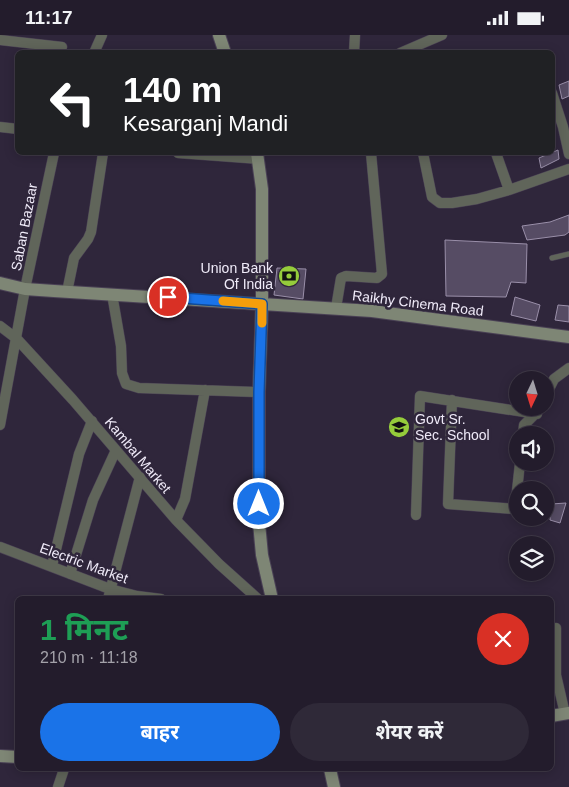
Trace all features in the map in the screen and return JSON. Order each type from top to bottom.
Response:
[{"type":"street","points":[[95,50],[102,35]]},
{"type":"street","points":[[219,35],[224,50]]},
{"type":"street","points":[[354,50],[355,35]]},
{"type":"street","points":[[411,35],[414,46]]},
{"type":"street","points":[[406,50],[442,35]]},
{"type":"street","points":[[0,40],[62,47]]},
{"type":"street","points":[[556,115],[566,126],[569,154]]},
{"type":"street","points":[[0,127],[15,129]]},
{"type":"street","name":"Saban Bazaar","points":[[0,425],[25,289],[54,155]]},
{"type":"street","points":[[68,292],[74,258],[84,246],[91,232],[103,155]]},
{"type":"street","points":[[231,155],[257,156],[262,189],[262,304],[259,392],[260,538],[271,596]]},
{"type":"street","points":[[336,308],[341,278],[346,275],[377,278],[380,277],[383,270],[372,155]]},
{"type":"street","points":[[426,155],[432,197],[440,203],[461,202],[509,190],[569,169]]},
{"type":"street","points":[[497,155],[509,190]]},
{"type":"street","name":"Raikhy Cinema Road","points":[[0,283],[25,289],[372,311],[569,337]]},
{"type":"street","points":[[112,294],[121,346],[122,373],[126,384],[139,388],[259,392]]},
{"type":"street","name":"Kambal Market","points":[[0,326],[17,339],[92,421],[176,520],[219,564],[255,596]]},
{"type":"street","points":[[554,379],[569,368]]},
{"type":"street","points":[[176,520],[185,499],[204,390]]},
{"type":"street","points":[[416,515],[420,396],[509,407]]},
{"type":"street","points":[[452,400],[448,504],[514,509],[519,471]]},
{"type":"street","points":[[524,426],[533,416]]},
{"type":"street","points":[[52,566],[79,454],[92,421]]},
{"type":"street","points":[[70,574],[93,500],[116,450]]},
{"type":"street","points":[[109,594],[140,477]]},
{"type":"street","name":"Electric Market","points":[[0,547],[52,566],[109,594],[137,596]]},
{"type":"street","points":[[554,715],[567,713],[556,675],[556,628]]},
{"type":"street","points":[[0,756],[15,757]]},
{"type":"street","points":[[58,787],[63,771]]},
{"type":"street","points":[[330,771],[334,787]]},
{"type":"lane","points":[[552,258],[569,254]]},
{"type":"building","points":[[569,81],[569,96],[562,99],[559,85]]},
{"type":"building","points":[[558,150],[559,159],[541,168],[539,158],[546,155],[555,155],[555,151]]},
{"type":"building","points":[[569,215],[569,232],[565,235],[527,240],[522,226],[550,222]]},
{"type":"building","points":[[445,240],[527,244],[526,283],[511,282],[506,297],[446,296]]},
{"type":"building","points":[[277,268],[306,269],[303,299],[274,295]]},
{"type":"building","points":[[515,297],[540,305],[536,321],[511,315]]},
{"type":"building","points":[[558,305],[569,306],[569,322],[555,320]]},
{"type":"building","points":[[566,503],[560,523],[554,521],[554,504]]},
{"type":"slow traffic","points":[[223,301],[262,304],[262,323]]},
{"type":"place","name":"Union Bank Of India","points":[[289,276]]},
{"type":"place","name":"Govt Sr. Sec. School","points":[[399,427]]},
{"type":"route","points":[[168,297],[262,304],[259,392],[259,504]]}]
